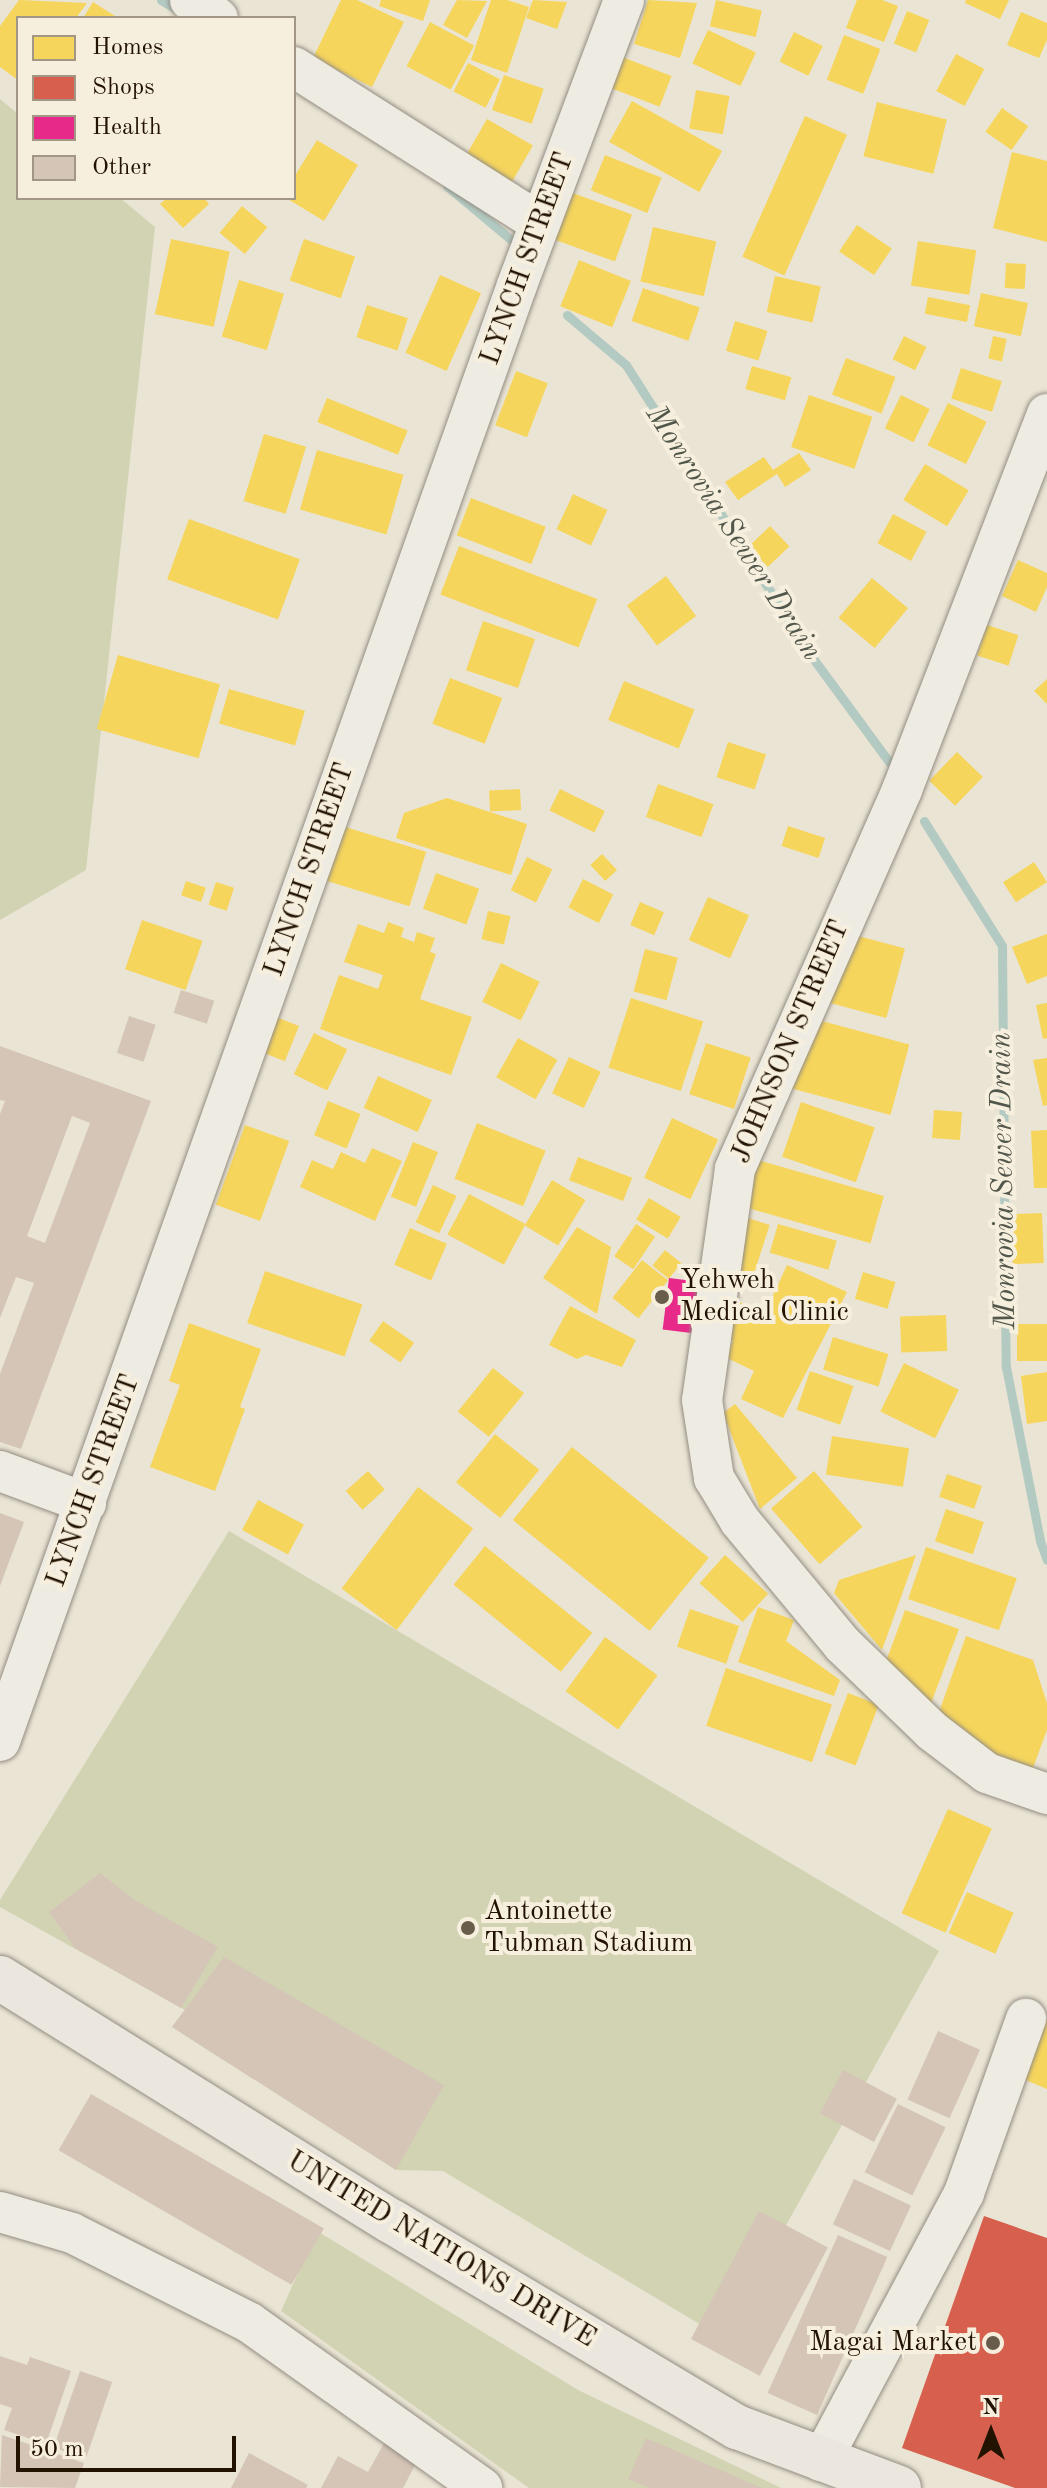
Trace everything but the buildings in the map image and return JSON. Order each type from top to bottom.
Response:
[{"type":"main road","name":"UNITED NATIONS DRIVE","points":[[0,1978],[391,2221],[737,2427],[899,2488]]},
{"type":"street","points":[[190,0],[215,16]]},
{"type":"street","name":"LYNCH STREET","points":[[0,1741],[540,223],[624,0]]},
{"type":"street","points":[[296,68],[540,223]]},
{"type":"street","name":"JOHNSON STREET","points":[[1047,414],[902,790],[735,1169],[702,1400],[714,1478],[740,1521],[842,1644],[932,1731],[987,1773],[1047,1794]]},
{"type":"street","points":[[0,1471],[86,1503]]},
{"type":"street","points":[[821,2461],[964,2193],[1026,2019]]},
{"type":"street","points":[[0,2212],[72,2233],[250,2323],[482,2488]]},
{"type":"green space","points":[[0,99],[16,112],[16,200],[122,200],[155,227],[86,870],[0,920]]},
{"type":"green space","name":"Antoinette Tubman Stadium","points":[[229,1531],[939,1951],[723,2338],[443,2171],[396,2170],[172,2027],[185,2010],[0,1907],[0,1900]]},
{"type":"green space","points":[[317,2231],[578,2390],[781,2488],[529,2488],[281,2311]]},
{"type":"waterway","name":"Monrovia Sewer Drain","points":[[161,0],[182,12]]},
{"type":"waterway","name":"Monrovia Sewer Drain","points":[[447,186],[515,243]]},
{"type":"waterway","name":"Monrovia Sewer Drain","points":[[567,315],[626,365],[812,657],[889,762]]},
{"type":"waterway","name":"Monrovia Sewer Drain","points":[[924,821],[1002,946],[1006,1367],[1040,1541],[1047,1560]]},
{"type":"place","name":"Yehweh Medical Clinic","points":[[662,1297]]},
{"type":"place","name":"Antoinette Tubman Stadium","points":[[468,1928]]},
{"type":"place","name":"Magai Market","points":[[993,2343]]}]
